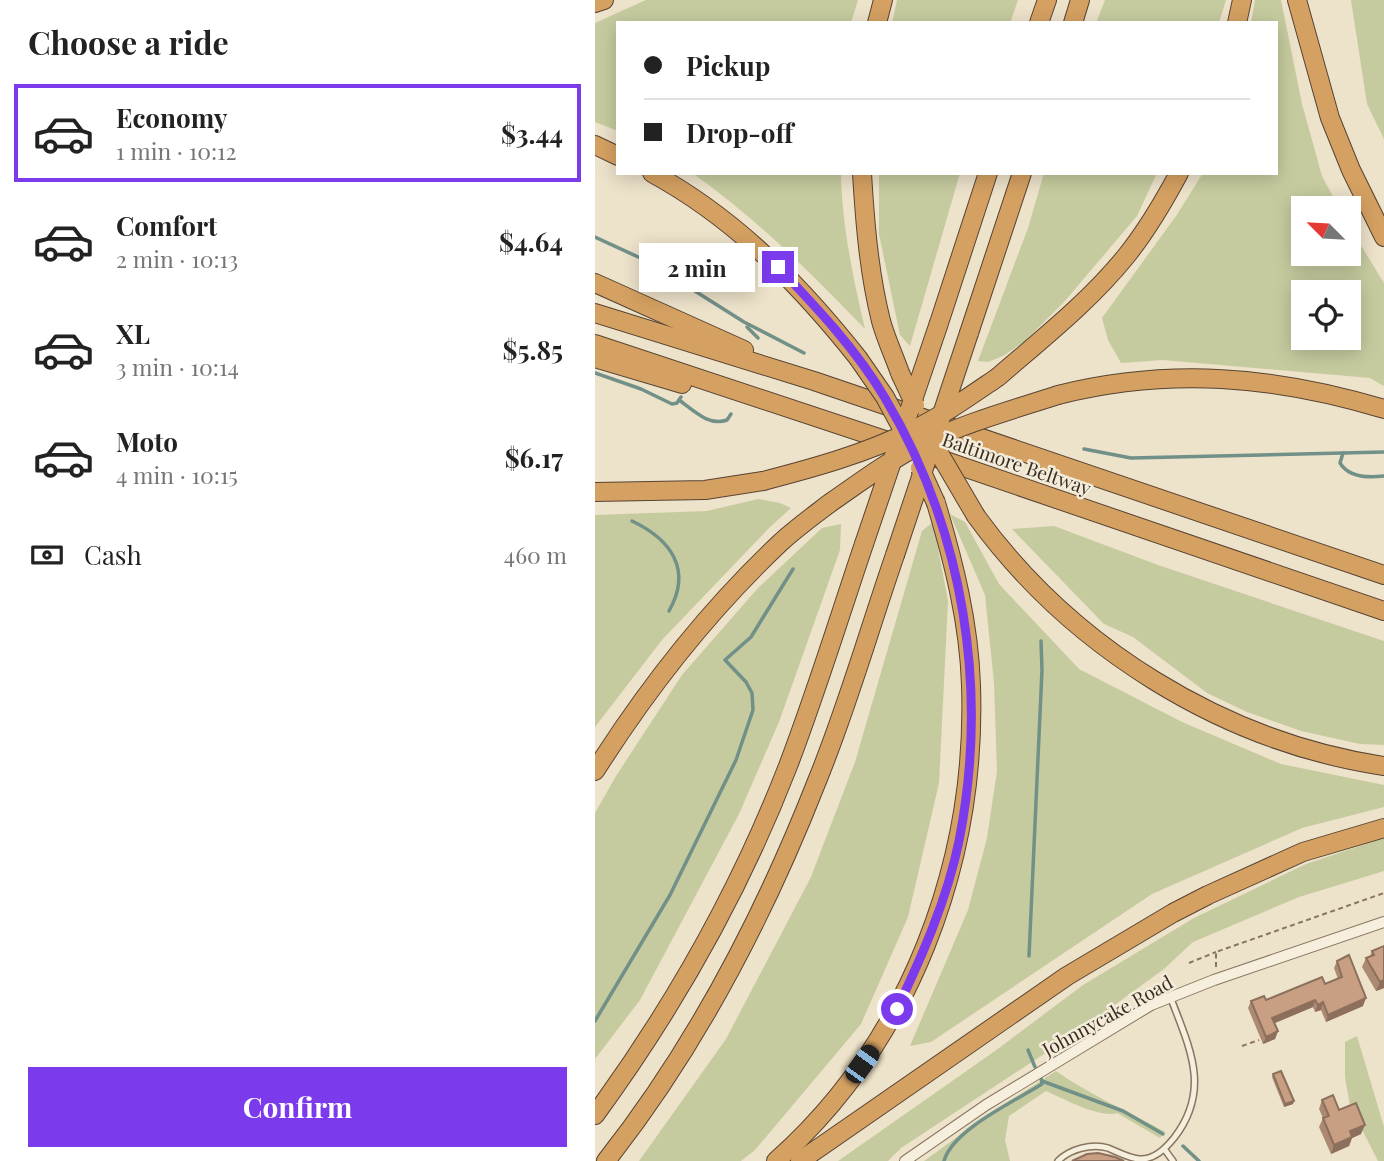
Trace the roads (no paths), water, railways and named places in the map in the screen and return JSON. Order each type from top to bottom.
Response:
[{"type":"highway","points":[[595,3],[604,0]]},
{"type":"highway","points":[[878,21],[883,0]]},
{"type":"highway","points":[[1040,21],[1047,0]]},
{"type":"highway","points":[[1074,21],[1080,0]]},
{"type":"highway","points":[[1237,21],[1242,0]]},
{"type":"highway","points":[[1297,0],[1331,118],[1351,170],[1384,237]]},
{"type":"highway","points":[[595,145],[616,155]]},
{"type":"highway","points":[[655,175],[690,196],[742,234],[823,314],[858,358],[884,397],[909,443],[936,503],[962,601],[971,684],[969,767],[959,842],[946,889],[923,952],[897,1009],[877,1042],[814,1124],[776,1161]]},
{"type":"highway","points":[[862,175],[866,234],[875,288],[882,323],[900,373],[932,443],[996,543],[1065,615],[1141,673],[1234,722],[1329,754],[1384,766]]},
{"type":"highway","points":[[595,1115],[652,1033],[686,977],[724,908],[757,839],[797,743],[988,175]]},
{"type":"highway","points":[[606,1161],[684,1049],[718,992],[755,922],[819,779],[1022,175]]},
{"type":"highway","points":[[595,492],[658,493],[705,490],[763,481],[835,461],[909,432],[956,406],[998,377],[1062,322],[1127,254],[1178,175]]},
{"type":"highway","points":[[595,283],[814,381]]},
{"type":"highway","name":"Baltimore Beltway","points":[[595,313],[814,381],[1384,575]]},
{"type":"highway","name":"Baltimore Beltway","points":[[595,344],[1384,611]]},
{"type":"highway","points":[[595,358],[896,444]]},
{"type":"highway","points":[[595,771],[652,689],[692,638],[754,569],[782,541],[829,503],[921,444],[985,418],[1058,395],[1103,384],[1151,380],[1253,380],[1297,386],[1384,409]]},
{"type":"highway","points":[[800,1161],[1066,976],[1174,913],[1303,852],[1384,828]]},
{"type":"street","name":"Johnnycake Road","points":[[905,1161],[986,1105],[1121,1022],[1170,996],[1384,922]]},
{"type":"lane","points":[[1058,1161],[1072,1151],[1096,1146],[1138,1159],[1149,1158],[1165,1150],[1186,1121],[1195,1095],[1196,1082],[1190,1054],[1170,996]]},
{"type":"lane","points":[[1165,1150],[1173,1161]]},
{"type":"waterway","points":[[595,237],[649,262],[744,322],[804,353]]},
{"type":"waterway","points":[[747,327],[758,338]]},
{"type":"waterway","points":[[595,373],[641,389],[672,404],[677,403],[681,397]]},
{"type":"waterway","points":[[679,400],[701,416],[714,421],[727,420],[731,414]]},
{"type":"waterway","points":[[1084,449],[1131,458],[1384,452]]},
{"type":"waterway","points":[[1343,453],[1340,463],[1348,472],[1365,477],[1384,476]]},
{"type":"waterway","points":[[632,521],[657,537],[674,557],[679,582],[669,611]]},
{"type":"waterway","points":[[595,1021],[670,895],[736,760],[753,710],[752,693],[746,682],[725,660],[751,637],[793,569]]},
{"type":"waterway","points":[[1029,956],[1042,670],[1041,641]]},
{"type":"waterway","points":[[1028,1050],[1035,1067]]},
{"type":"waterway","points":[[944,1161],[958,1139],[998,1110],[1042,1084],[1041,1078]]},
{"type":"waterway","points":[[1042,1081],[1123,1111],[1163,1134]]},
{"type":"waterway","points":[[1183,1146],[1199,1161]]}]
